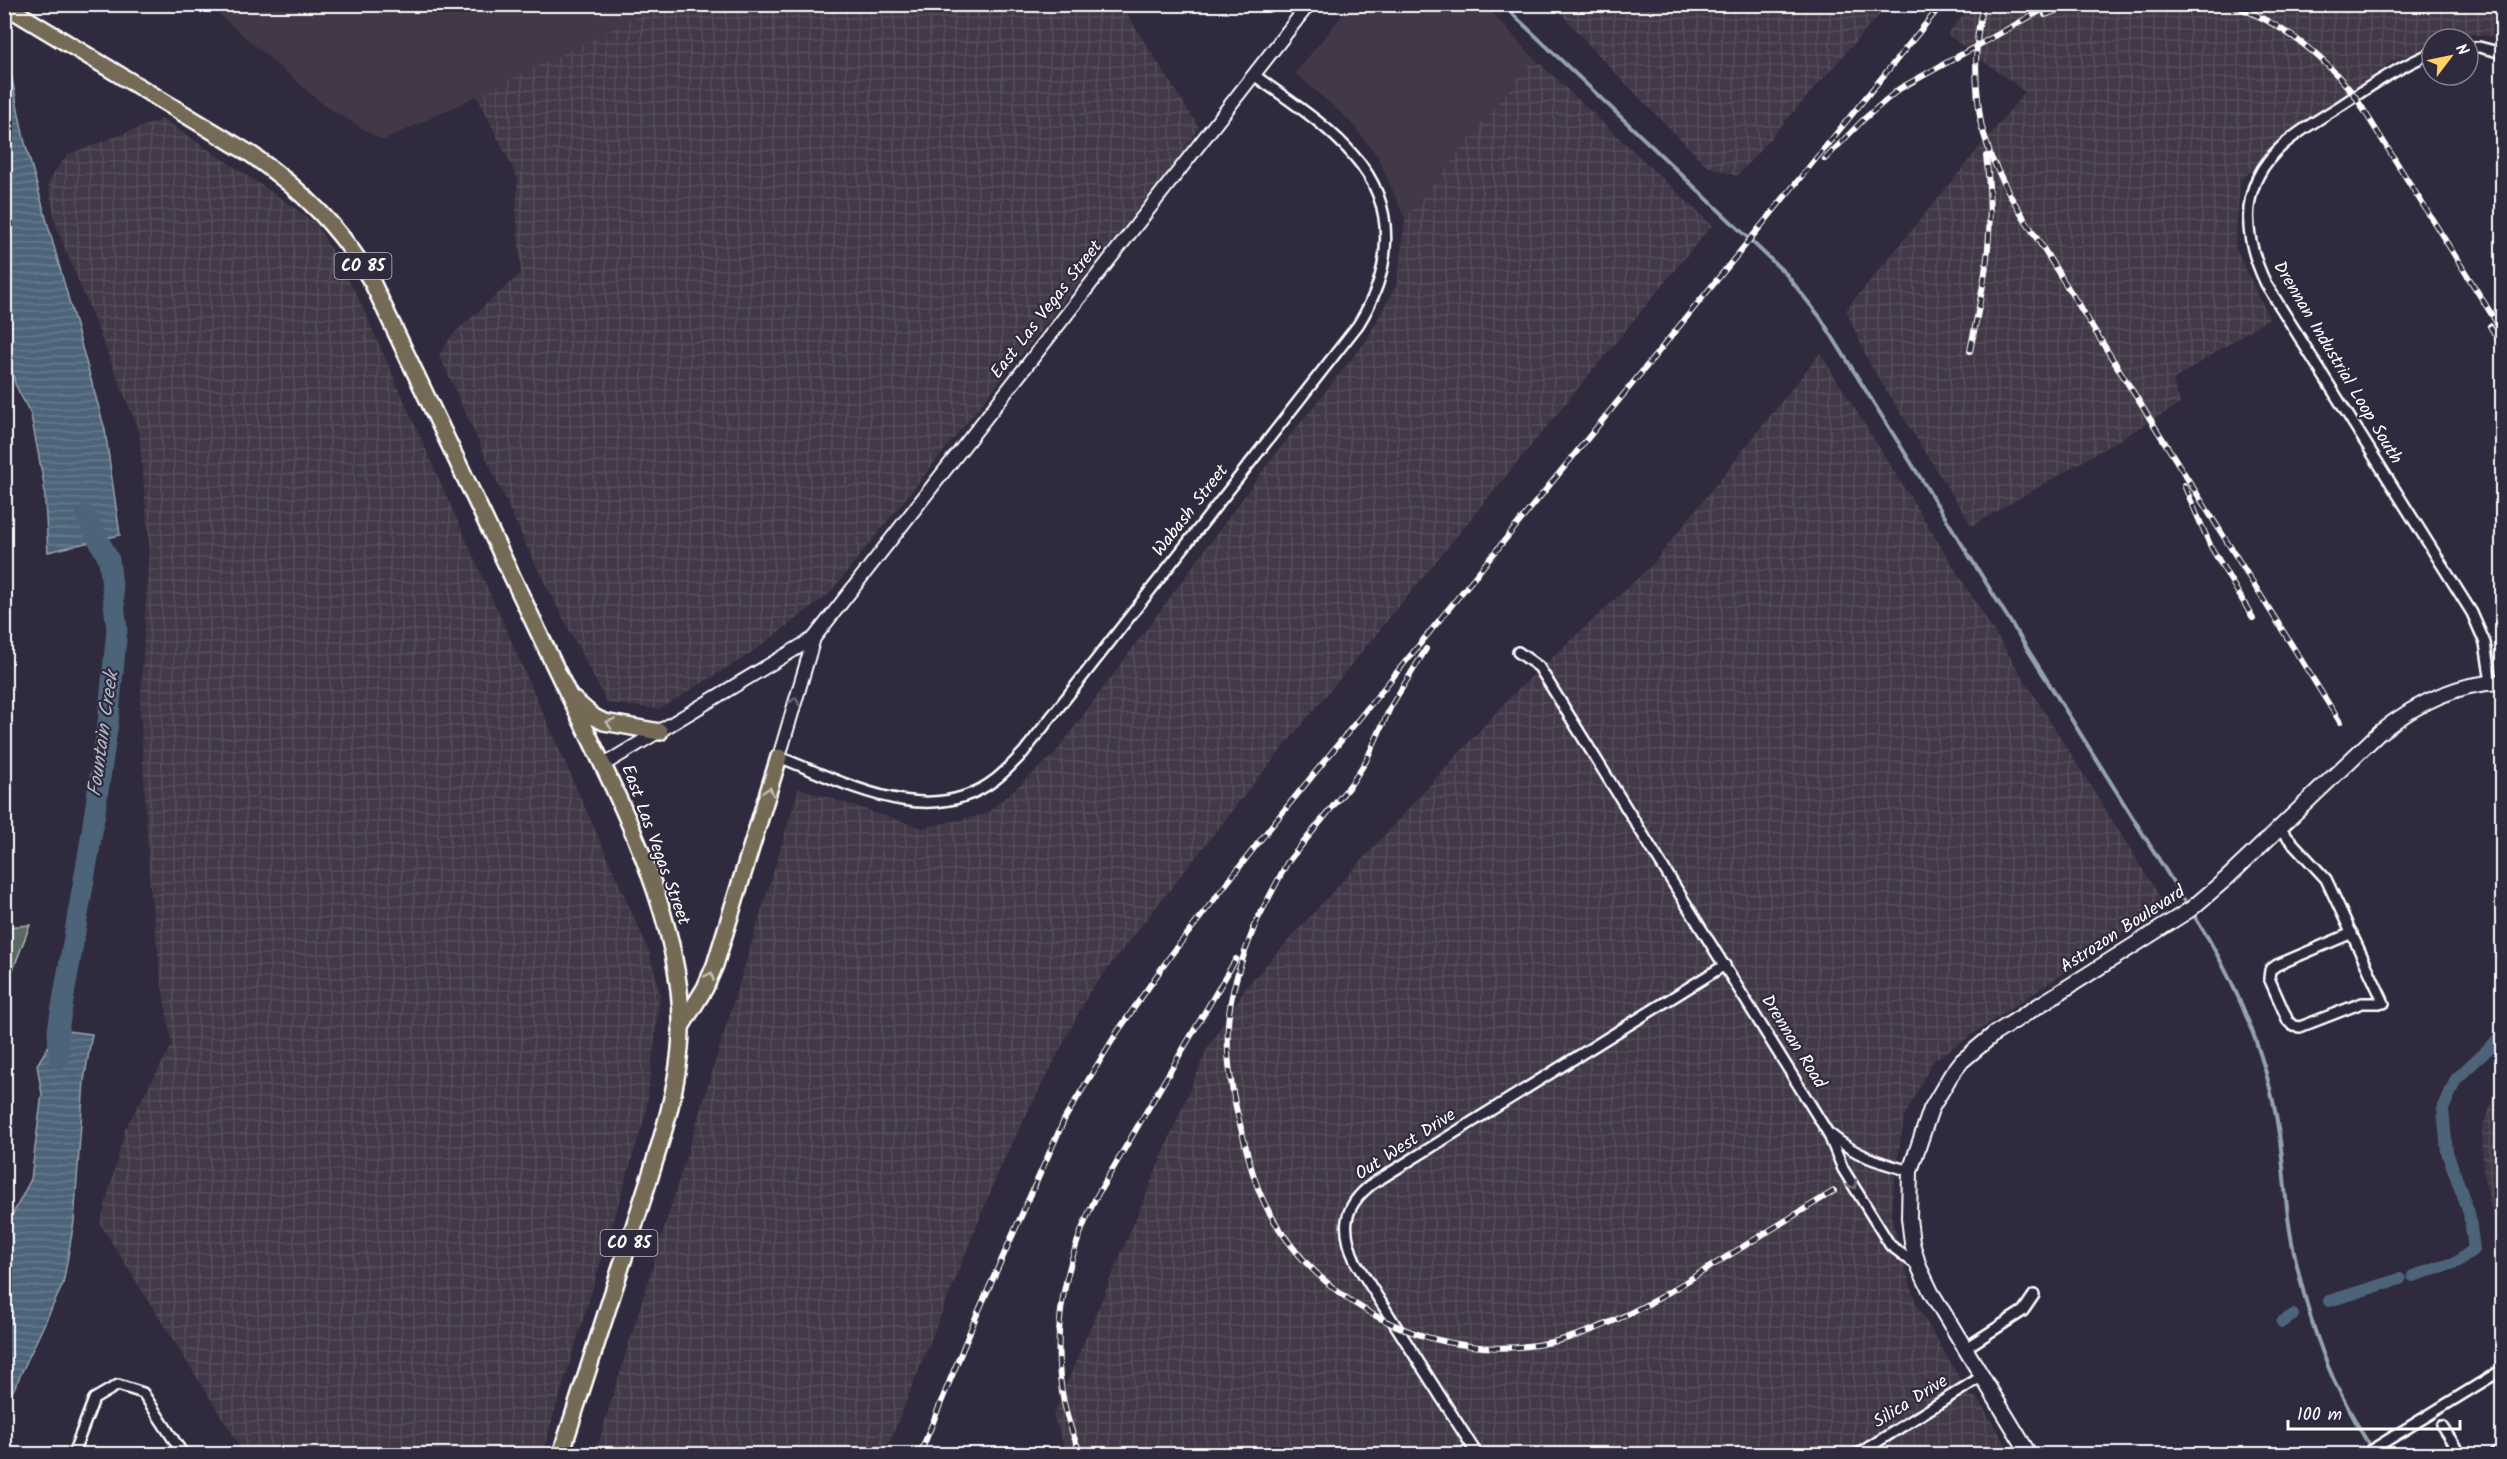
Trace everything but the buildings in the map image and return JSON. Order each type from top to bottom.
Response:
[{"type":"main road","name":"CO 85","points":[[11,9],[252,155],[322,213],[345,239],[372,282],[603,765]]},
{"type":"main road","name":"Astrozon Boulevard","points":[[1919,1267],[1912,1243],[1909,1218],[1910,1171],[1922,1132],[1936,1099],[1951,1075],[1976,1048],[2018,1018],[2173,923],[2211,893],[2278,827],[2399,718],[2449,693],[2497,682]]},
{"type":"main road","points":[[568,694],[594,717],[604,722],[660,732]]},
{"type":"main road","points":[[681,1027],[705,988],[715,965],[779,757]]},
{"type":"main road","name":"East Las Vegas Street","points":[[561,1455],[647,1185],[675,1081],[681,1027],[676,972],[662,915],[648,874],[603,765]]},
{"type":"main road","name":"Drennan Road","points":[[1919,1267],[1964,1349],[2029,1455]]},
{"type":"street","name":"East Las Vegas Street","points":[[779,757],[814,638],[1310,4]]},
{"type":"street","points":[[2480,47],[2502,53]]},
{"type":"street","name":"Drennan Industrial Loop South","points":[[2420,60],[2296,134],[2271,157],[2255,183],[2250,197],[2249,241],[2266,284],[2472,613],[2485,643],[2497,682]]},
{"type":"street","name":"Wabash Street","points":[[779,757],[874,794],[906,802],[922,803],[957,798],[995,780],[1023,753],[1358,325],[1371,304],[1384,269],[1386,233],[1378,197],[1364,169],[1342,143],[1254,75]]},
{"type":"street","name":"East Las Vegas Street","points":[[603,765],[814,638]]},
{"type":"street","name":"Drennan Road","points":[[1518,652],[1539,667],[1828,1133],[1843,1169],[1890,1245],[1919,1267]]},
{"type":"street","points":[[2278,827],[2326,879],[2352,933],[2384,1003],[2362,1003],[2300,1027],[2293,1026],[2288,1021],[2269,978],[2270,970],[2352,933]]},
{"type":"street","name":"Out West Drive","points":[[1477,1455],[1356,1263],[1347,1239],[1346,1227],[1352,1206],[1357,1197],[1372,1184],[1725,965]]},
{"type":"street","points":[[1828,1133],[1848,1149],[1910,1171]]},
{"type":"street","points":[[1964,1349],[2023,1311],[2034,1294]]},
{"type":"street","points":[[2365,1455],[2502,1370]]},
{"type":"street","name":"Silica Drive","points":[[1858,1455],[1981,1377]]},
{"type":"street","points":[[73,1455],[94,1399],[118,1385],[143,1394],[183,1455]]},
{"type":"street","points":[[2442,1426],[2460,1455]]},
{"type":"street","points":[[2494,1455],[2502,1449]]},
{"type":"shaded area","points":[[208,5],[662,5],[383,141],[325,106]]},
{"type":"shaded area","points":[[661,5],[1121,5],[1199,127],[1179,158],[829,594],[750,654],[659,709],[607,703],[532,558],[439,355],[453,334],[521,273],[516,210],[518,179],[477,96]]},
{"type":"shaded area","points":[[1351,5],[1485,5],[1534,58],[1405,219],[1378,157],[1349,120],[1295,73]]},
{"type":"shaded area","points":[[1553,5],[1888,5],[1737,176],[1707,166],[1612,70]]},
{"type":"shaded area","points":[[1972,5],[2502,5],[2502,38],[2480,35],[2480,27],[2420,27],[2420,50],[2391,62],[2240,180],[2235,246],[2269,318],[2173,380],[2180,404],[1972,526],[1870,365],[1846,310],[2025,92],[1947,34]]},
{"type":"shaded area","points":[[1534,58],[1712,225],[1255,782],[1090,991],[1002,1163],[885,1454],[595,1454],[799,788],[922,828],[986,814],[1054,755],[1273,457],[1366,341],[1397,283],[1405,219]]},
{"type":"shaded area","points":[[163,119],[317,225],[358,297],[649,951],[660,994],[646,1113],[542,1454],[245,1454],[100,1224],[125,1129],[172,1045],[161,979],[150,886],[140,711],[149,545],[139,431],[56,226],[48,183],[69,154]]},
{"type":"shaded area","points":[[1820,353],[2165,905],[1933,1061],[1904,1117],[1890,1213],[1916,1304],[1970,1396],[1977,1398],[2012,1454],[1068,1454],[1053,1416],[1206,1051],[1246,987],[1512,695],[1652,565]]},
{"type":"shaded area","points":[[2502,1077],[2502,1247],[2483,1172],[2482,1128]]},
{"type":"green space","points":[[30,925],[5,991],[5,927]]},
{"type":"water","points":[[4,39],[24,139],[105,430],[120,535],[48,552],[44,484],[31,415],[15,384],[5,333]]},
{"type":"water","points":[[58,1030],[92,1034],[84,1081],[74,1222],[63,1284],[5,1408],[5,1229],[31,1179],[42,1094],[37,1065]]},
{"type":"waterway","points":[[1502,4],[1786,274],[1820,317],[2208,938],[2243,1009],[2269,1083],[2279,1134],[2290,1233],[2315,1330],[2338,1388],[2374,1454]]},
{"type":"waterway","name":"Fountain Creek","points":[[59,1059],[58,1030],[90,845],[108,723],[117,629],[109,560],[86,516]]},
{"type":"waterway","points":[[2413,1276],[2457,1262],[2474,1249],[2469,1213],[2447,1152],[2443,1109],[2456,1079],[2502,1036]]},
{"type":"waterway","points":[[2329,1301],[2400,1279]]},
{"type":"waterway","points":[[2282,1322],[2293,1315]]},
{"type":"railway","points":[[920,1454],[975,1319],[1065,1118],[1118,1031],[1171,955],[1269,829],[1942,4]]},
{"type":"railway","points":[[1982,129],[1976,67],[1983,4]]},
{"type":"railway","points":[[1825,159],[1864,119],[1899,89],[2053,4]]},
{"type":"railway","points":[[2045,15],[2074,4]]},
{"type":"railway","points":[[2229,4],[2248,11],[2283,30],[2314,53],[2342,80],[2355,96],[2502,331]]},
{"type":"railway","points":[[1980,121],[1991,157],[2011,197],[2340,722]]},
{"type":"railway","points":[[1970,351],[1984,278],[1989,231],[1990,208],[1986,156]]},
{"type":"railway","points":[[2490,326],[2502,346]]},
{"type":"railway","points":[[2184,485],[2211,547],[2253,618]]},
{"type":"railway","points":[[1253,928],[1287,863],[1351,784],[1366,761],[1391,706],[1426,649]]},
{"type":"railway","points":[[1257,920],[1235,984],[1229,1011],[1228,1038],[1232,1090],[1255,1180],[1268,1210],[1292,1246],[1320,1277],[1354,1303],[1391,1324],[1430,1338],[1472,1346],[1514,1347],[1570,1338],[1637,1310],[1661,1297],[1834,1191]]},
{"type":"railway","points":[[1081,1454],[1069,1423],[1062,1391],[1059,1358],[1060,1325],[1071,1261],[1095,1199],[1236,959]]}]
